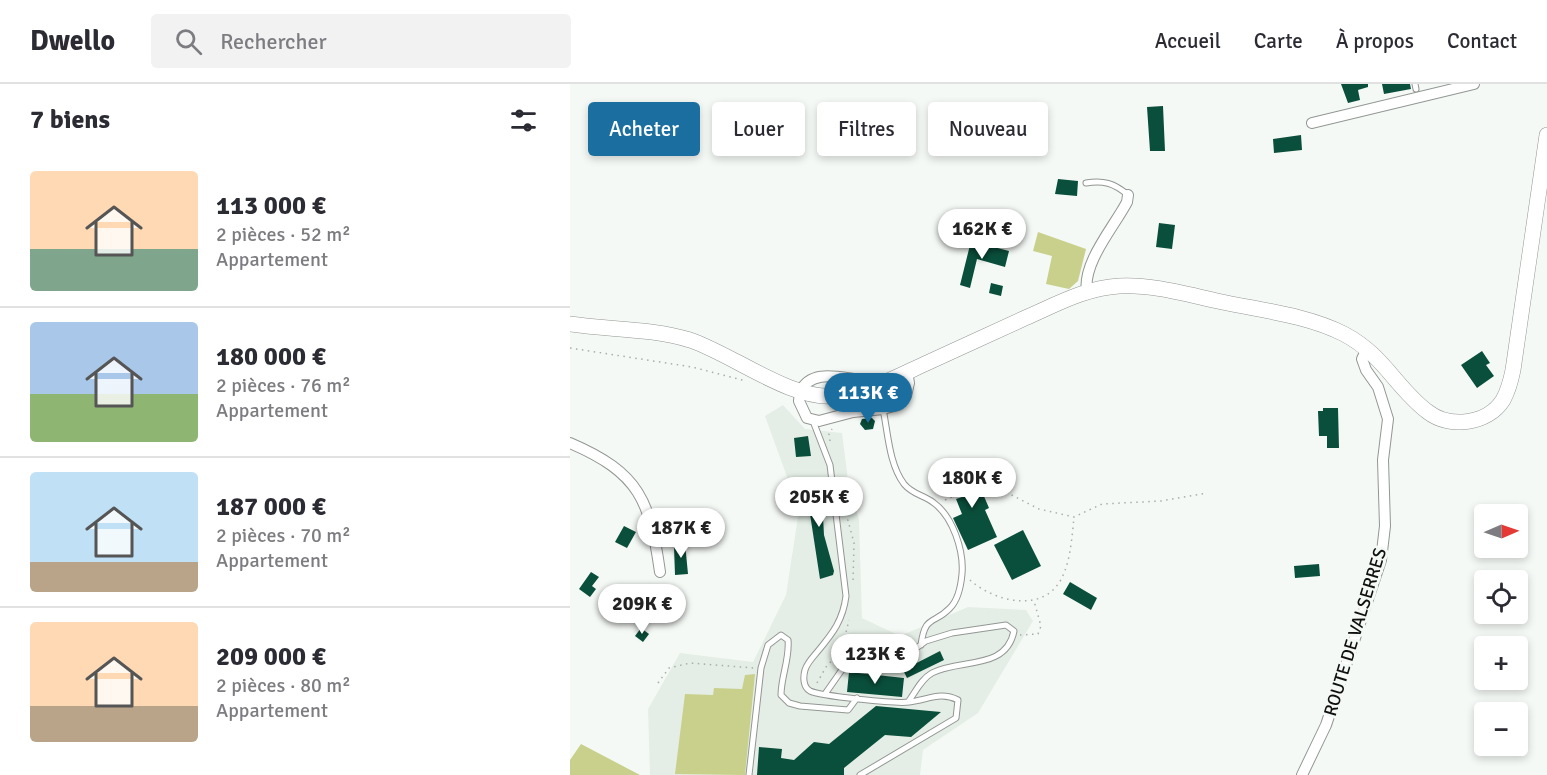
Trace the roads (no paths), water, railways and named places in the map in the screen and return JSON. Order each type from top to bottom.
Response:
[{"type":"street","points":[[1312,123],[1474,84]]},
{"type":"street","points":[[570,324],[646,331],[689,340],[738,360],[800,392],[822,396],[848,394],[900,374],[1087,292],[1134,286],[1192,295],[1307,321],[1344,334],[1379,358],[1419,404],[1437,418],[1462,422],[1485,416],[1495,410],[1508,388],[1527,279],[1547,135]]},
{"type":"street","points":[[1527,279],[1547,191]]},
{"type":"street","points":[[1087,292],[1085,281],[1103,241],[1127,202],[1128,195]]},
{"type":"street","name":"ROUTE DE VALSERRES","points":[[1302,775],[1326,725],[1382,560],[1385,526],[1383,460],[1388,419],[1378,387],[1366,370],[1362,358],[1367,348]]},
{"type":"street","points":[[800,392],[802,410],[807,418],[813,421],[883,409],[897,405],[906,396],[909,382],[900,374]]},
{"type":"street","points":[[570,443],[629,478],[641,494],[652,527],[660,572]]},
{"type":"lane","points":[[1086,183],[1102,180],[1128,195]]},
{"type":"lane","points":[[883,409],[900,477],[917,496],[936,504],[959,544],[962,573],[956,598],[951,607],[931,619],[925,627],[921,645]]},
{"type":"lane","points":[[813,421],[830,465],[846,596],[838,627],[805,670],[805,685],[808,690],[857,698],[908,702],[942,695],[958,700],[959,708],[956,718],[860,775]]},
{"type":"lane","points":[[825,694],[846,664],[893,665],[921,645],[952,633],[1006,625],[1014,631],[1012,643],[989,662],[949,666],[929,674],[908,702]]},
{"type":"lane","points":[[749,775],[761,668],[768,645],[781,635],[788,640],[789,648],[781,684],[782,695],[789,703],[848,710],[857,698]]}]
